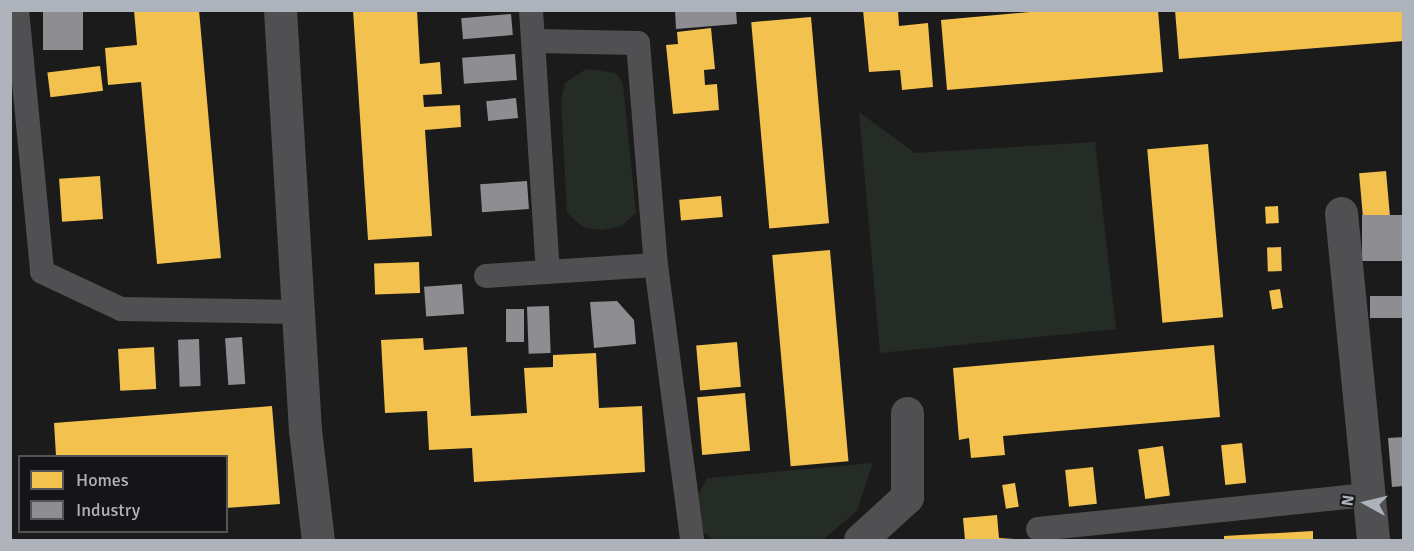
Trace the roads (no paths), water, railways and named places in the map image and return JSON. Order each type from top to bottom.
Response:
[{"type":"street","points":[[280,10],[298,312],[318,540]]},
{"type":"street","points":[[1341,213],[1373,540]]},
{"type":"street","points":[[860,540],[908,496],[908,413]]},
{"type":"lane","points":[[17,10],[42,272],[121,309],[298,312]]},
{"type":"lane","points":[[531,10],[535,41],[548,271]]},
{"type":"lane","points":[[535,41],[638,43],[656,265],[692,540]]},
{"type":"lane","points":[[486,276],[656,265]]},
{"type":"lane","points":[[1038,529],[1369,495]]}]
